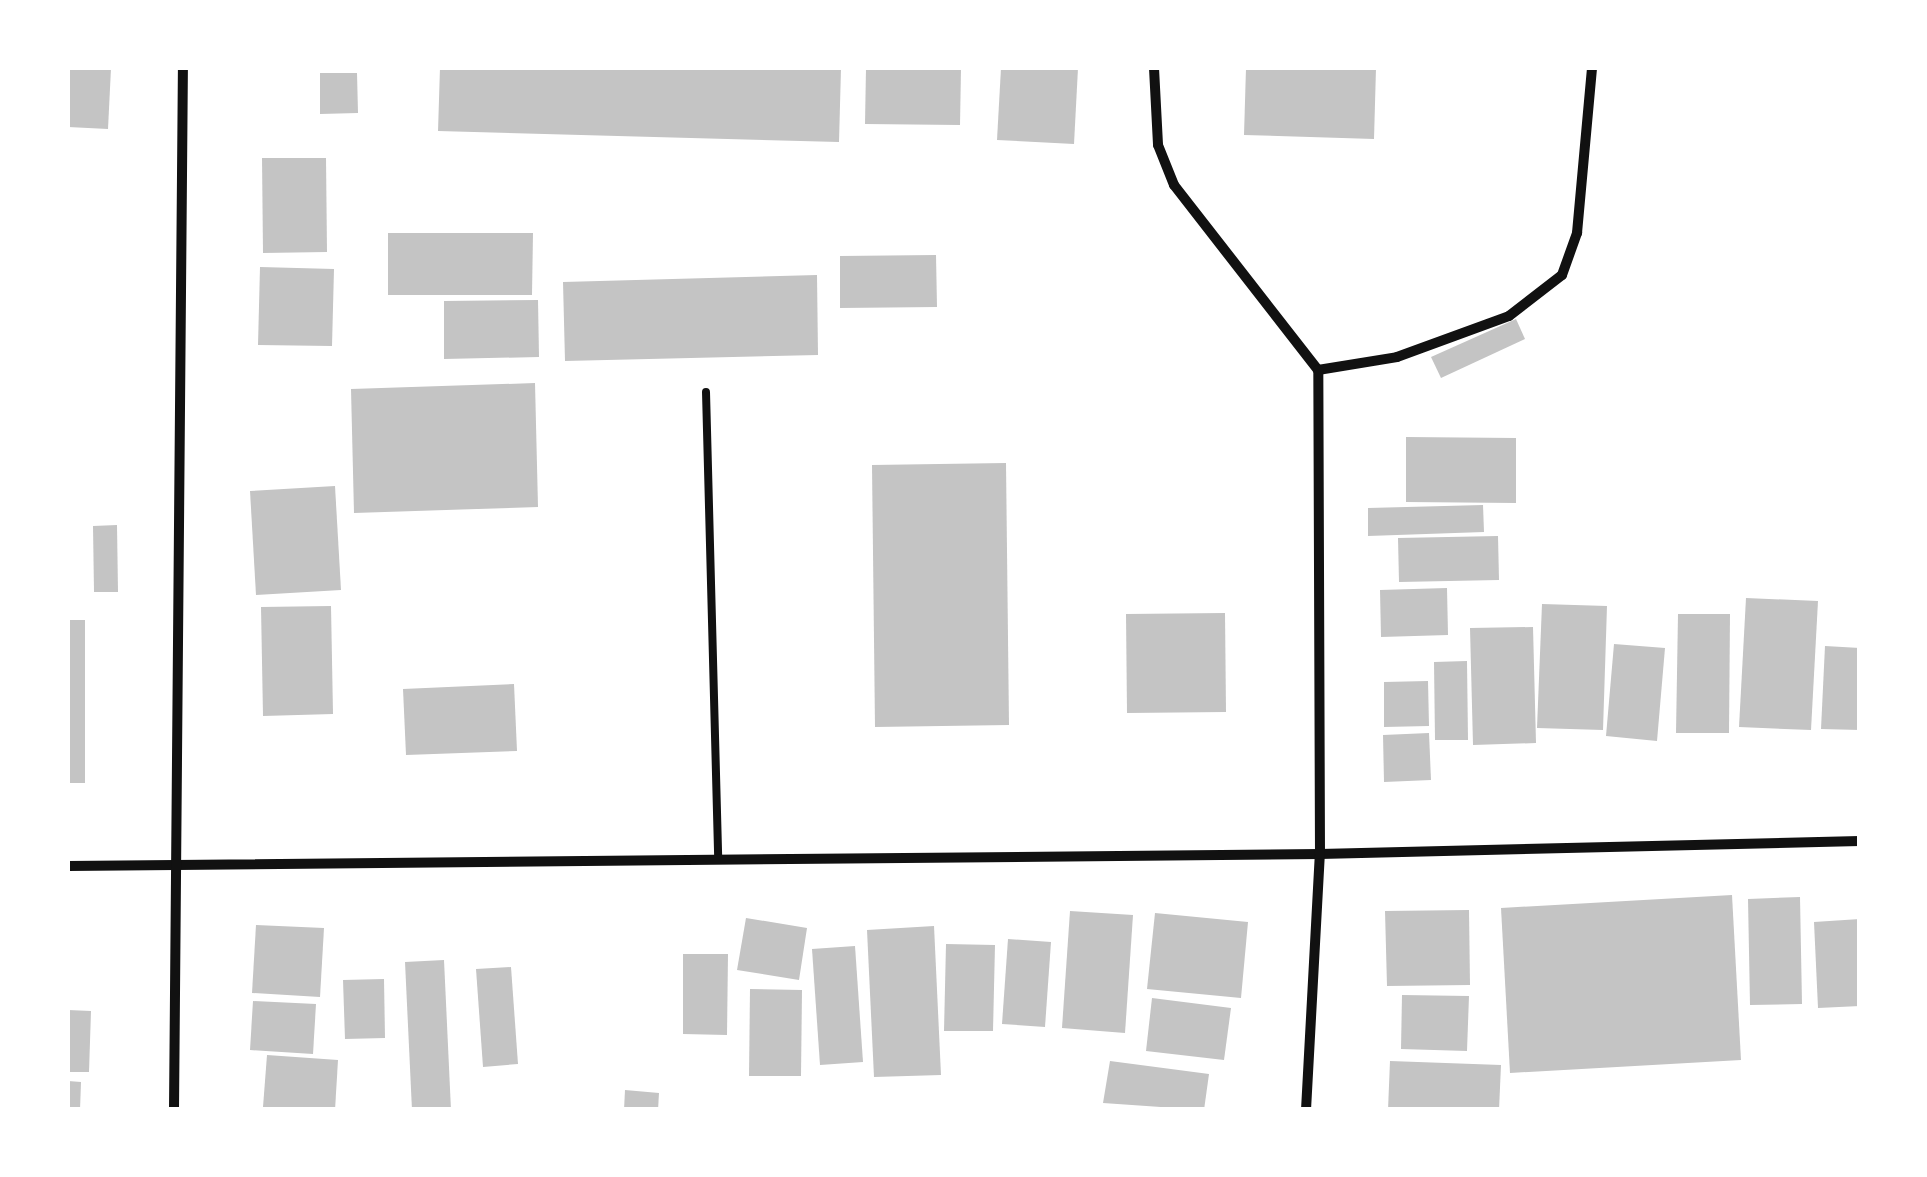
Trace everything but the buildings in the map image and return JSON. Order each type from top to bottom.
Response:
[{"type":"street","points":[[174,1110],[183,68]]},
{"type":"street","points":[[1154,68],[1158,145],[1174,185],[1318,370],[1320,854],[1306,1110]]},
{"type":"street","points":[[1318,370],[1396,357],[1510,316],[1562,275],[1576,233],[1592,68]]},
{"type":"street","points":[[68,866],[1320,854],[1860,840]]},
{"type":"lane","points":[[706,392],[718,859]]}]
